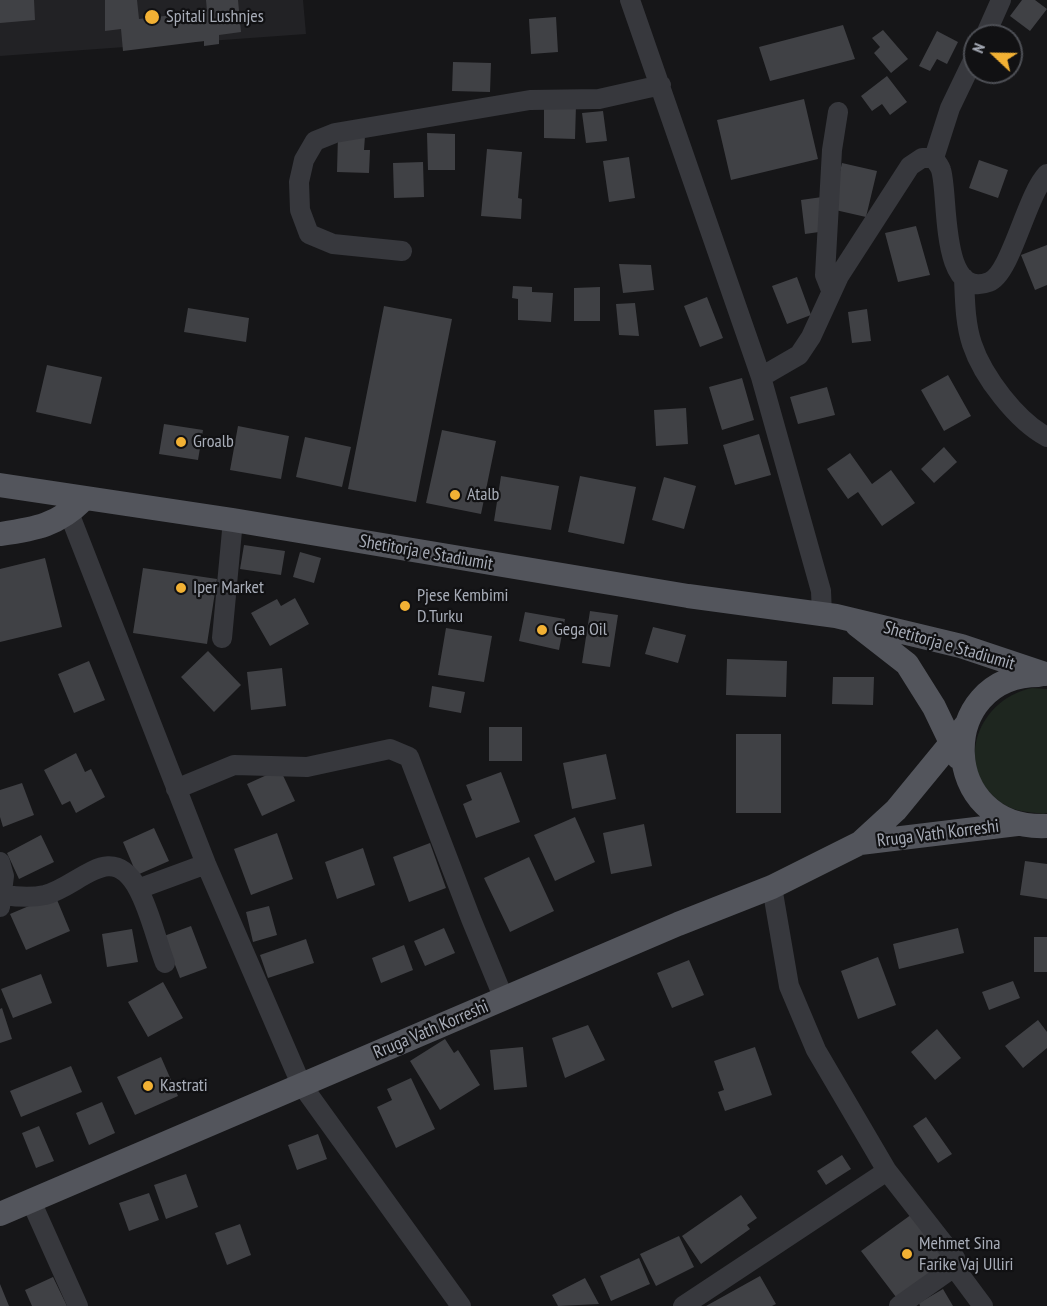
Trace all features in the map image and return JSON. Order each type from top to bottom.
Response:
[{"type":"main road","name":"Shetitorja e Stadiumit","points":[[0,485],[77,506],[233,520],[594,581],[822,614],[961,646],[1046,675]]},
{"type":"main road","points":[[0,534],[49,525],[77,506]]},
{"type":"main road","name":"Shetitorja e Stadiumit","points":[[852,621],[900,657],[959,735]]},
{"type":"main road","points":[[1036,827],[995,814],[978,798],[964,770],[959,735],[980,701],[1002,683],[1030,675],[1046,675]]},
{"type":"main road","points":[[918,783],[930,755],[934,732],[932,710],[924,689]]},
{"type":"main road","name":"Rruga Vath Korreshi","points":[[0,1214],[678,924],[772,887],[860,843],[896,810],[959,735]]},
{"type":"main road","name":"Rruga Vath Korreshi","points":[[860,843],[1036,827]]},
{"type":"street","points":[[630,0],[761,377],[821,591],[822,614]]},
{"type":"street","points":[[990,24],[1001,0]]},
{"type":"street","points":[[934,158],[950,108],[963,81]]},
{"type":"street","points":[[402,251],[333,244],[309,234],[300,210],[299,182],[304,160],[315,141],[335,133],[530,100],[599,99],[661,85]]},
{"type":"street","points":[[831,290],[825,275],[832,150],[838,112]]},
{"type":"street","points":[[761,377],[800,355],[812,337],[831,290],[910,166],[922,158],[934,158]]},
{"type":"street","points":[[934,158],[941,169],[947,231],[955,266],[964,278],[978,284],[990,282],[1002,273],[1028,206],[1047,174]]},
{"type":"street","points":[[964,278],[965,304],[972,344],[993,384],[1029,427],[1047,437]]},
{"type":"street","points":[[77,506],[176,789],[301,1084],[460,1306]]},
{"type":"street","points":[[222,638],[233,520]]},
{"type":"street","points":[[176,789],[234,765],[307,767],[390,750],[410,757],[504,999]]},
{"type":"street","points":[[0,862],[4,876],[2,901],[46,894],[70,884],[99,866],[113,865],[124,870],[138,889],[165,963]]},
{"type":"street","points":[[138,889],[206,864]]},
{"type":"street","points":[[772,887],[789,986],[816,1050],[887,1172],[955,1258],[954,1268],[983,1306]]},
{"type":"street","points":[[683,1306],[887,1172]]},
{"type":"street","points":[[31,1201],[78,1306]]},
{"type":"street","points":[[900,1306],[954,1268]]},
{"type":"shaded area","name":"Spitali Lushnjes","points":[[0,0],[303,0],[306,34],[0,56]]},
{"type":"shaded area","points":[[1032,688],[1047,689],[1047,813],[1043,814],[1011,808],[990,792],[979,776],[975,758],[977,740],[984,722],[996,707],[1012,695]]},
{"type":"building","points":[[0,0],[34,0],[35,20],[0,23]]},
{"type":"building","points":[[105,0],[137,0],[139,19],[207,11],[206,0],[238,0],[241,32],[219,35],[219,44],[204,46],[204,41],[123,51],[121,29],[105,31]]},
{"type":"building","points":[[1022,0],[1035,0],[1047,9],[1030,31],[1010,16]]},
{"type":"building","points":[[556,17],[558,52],[531,54],[529,19]]},
{"type":"building","points":[[843,25],[855,59],[770,81],[759,47]]},
{"type":"building","points":[[883,30],[908,59],[891,73],[874,53],[880,47],[872,38]]},
{"type":"building","points":[[937,31],[958,42],[947,64],[937,59],[930,71],[919,66]]},
{"type":"building","points":[[453,62],[491,63],[490,92],[452,91]]},
{"type":"building","points":[[887,76],[907,102],[890,115],[882,104],[872,111],[861,96]]},
{"type":"building","points":[[804,99],[818,159],[731,180],[717,120]]},
{"type":"building","points":[[544,104],[576,105],[575,139],[544,138]]},
{"type":"building","points":[[603,111],[607,141],[586,143],[582,113]]},
{"type":"building","points":[[427,133],[455,134],[455,170],[428,170]]},
{"type":"building","points":[[338,135],[365,136],[364,150],[370,150],[369,173],[337,172]]},
{"type":"building","points":[[487,149],[522,152],[518,198],[522,199],[521,219],[481,216]]},
{"type":"building","points":[[629,157],[635,198],[609,202],[603,161]]},
{"type":"building","points":[[979,160],[1008,170],[998,198],[969,188]]},
{"type":"building","points":[[423,162],[424,197],[394,198],[393,163]]},
{"type":"building","points":[[842,163],[877,171],[866,217],[831,209]]},
{"type":"building","points":[[822,197],[826,231],[805,234],[801,200]]},
{"type":"building","points":[[916,226],[930,275],[898,282],[885,233]]},
{"type":"building","points":[[1047,245],[1047,285],[1035,290],[1021,255]]},
{"type":"building","points":[[619,264],[651,265],[654,290],[623,293]]},
{"type":"building","points":[[797,277],[811,315],[787,324],[772,286]]},
{"type":"building","points":[[513,286],[532,287],[532,292],[553,293],[551,322],[518,320],[518,299],[512,298]]},
{"type":"building","points":[[600,287],[600,321],[574,321],[574,288]]},
{"type":"building","points":[[707,297],[723,338],[700,347],[684,306]]},
{"type":"building","points":[[635,303],[639,336],[619,335],[616,304]]},
{"type":"building","points":[[384,306],[452,319],[416,502],[348,489]]},
{"type":"building","points":[[188,308],[249,318],[246,342],[184,332]]},
{"type":"building","points":[[867,309],[871,341],[852,343],[848,312]]},
{"type":"building","points":[[47,365],[102,377],[91,424],[36,412]]},
{"type":"building","points":[[948,375],[971,416],[944,431],[921,390]]},
{"type":"building","points":[[742,378],[754,420],[722,430],[709,387]]},
{"type":"building","points":[[827,387],[835,415],[798,424],[790,397]]},
{"type":"building","points":[[686,408],[688,444],[656,446],[654,410]]},
{"type":"building","name":"Groalb","points":[[164,424],[203,430],[198,460],[159,454]]},
{"type":"building","points":[[238,426],[289,436],[281,479],[230,470]]},
{"type":"building","points":[[442,430],[496,441],[481,514],[426,503]]},
{"type":"building","points":[[759,434],[771,475],[735,485],[723,445]]},
{"type":"building","points":[[305,437],[351,447],[342,487],[296,477]]},
{"type":"building","points":[[944,447],[957,462],[934,483],[921,469]]},
{"type":"building","points":[[850,453],[872,484],[891,470],[915,503],[882,526],[858,492],[848,499],[827,469]]},
{"type":"building","points":[[501,476],[559,486],[551,530],[494,521]]},
{"type":"building","points":[[580,476],[636,487],[624,544],[568,532]]},
{"type":"building","points":[[664,477],[696,486],[684,529],[652,520]]},
{"type":"building","points":[[244,545],[285,551],[281,575],[240,569]]},
{"type":"building","points":[[300,552],[321,558],[314,583],[293,577]]},
{"type":"building","points":[[45,558],[62,627],[0,642],[0,569]]},
{"type":"building","points":[[143,568],[217,579],[207,644],[133,633]]},
{"type":"building","points":[[295,598],[309,624],[270,646],[251,613],[277,599],[281,606]]},
{"type":"building","points":[[590,611],[618,615],[610,667],[582,663]]},
{"type":"building","name":"Gega Oil","points":[[525,612],[565,619],[559,650],[519,641]]},
{"type":"building","points":[[653,627],[686,635],[678,663],[645,654]]},
{"type":"building","points":[[446,628],[492,636],[484,682],[438,675]]},
{"type":"building","points":[[208,651],[241,685],[214,712],[181,677]]},
{"type":"building","points":[[727,659],[787,661],[786,697],[726,695]]},
{"type":"building","points":[[89,661],[105,700],[74,713],[58,674]]},
{"type":"building","points":[[282,668],[286,706],[251,710],[247,672]]},
{"type":"building","points":[[833,677],[874,677],[873,705],[832,704]]},
{"type":"building","points":[[432,686],[465,692],[461,713],[429,707]]},
{"type":"building","points":[[489,727],[522,727],[522,761],[489,761]]},
{"type":"building","points":[[736,734],[781,734],[781,813],[736,813]]},
{"type":"building","points":[[76,753],[85,772],[91,769],[105,797],[76,813],[70,801],[62,805],[44,770]]},
{"type":"building","points":[[606,754],[616,799],[572,809],[563,763]]},
{"type":"building","points":[[280,769],[295,801],[262,816],[247,784]]},
{"type":"building","points":[[501,772],[520,822],[476,838],[463,804],[472,800],[466,785]]},
{"type":"building","points":[[22,783],[34,815],[3,827],[0,817],[0,790]]},
{"type":"building","points":[[575,817],[595,862],[555,881],[534,835]]},
{"type":"building","points":[[644,824],[652,866],[611,874],[603,833]]},
{"type":"building","points":[[154,828],[169,861],[137,875],[123,842]]},
{"type":"building","points":[[277,833],[293,879],[251,895],[234,849]]},
{"type":"building","points":[[41,835],[54,862],[19,879],[7,853]]},
{"type":"building","points":[[430,843],[446,888],[409,902],[393,857]]},
{"type":"building","points":[[363,848],[375,885],[337,899],[325,862]]},
{"type":"building","points":[[529,857],[554,911],[510,932],[484,878]]},
{"type":"building","points":[[1025,861],[1047,864],[1047,899],[1020,895]]},
{"type":"building","points":[[55,895],[70,931],[26,950],[10,914]]},
{"type":"building","points":[[269,906],[277,935],[253,942],[246,912]]},
{"type":"building","points":[[191,926],[207,968],[180,978],[164,936]]},
{"type":"building","points":[[444,928],[455,953],[425,966],[414,941]]},
{"type":"building","points":[[958,928],[964,953],[899,969],[893,944]]},
{"type":"building","points":[[132,929],[138,962],[107,967],[102,934]]},
{"type":"building","points":[[1034,937],[1047,937],[1047,972],[1034,972]]},
{"type":"building","points":[[306,939],[314,963],[268,978],[260,955]]},
{"type":"building","points":[[404,945],[413,970],[381,983],[372,958]]},
{"type":"building","points":[[878,957],[896,1005],[858,1019],[841,971]]},
{"type":"building","points":[[689,960],[704,995],[672,1008],[657,973]]},
{"type":"building","points":[[41,974],[52,1003],[13,1018],[1,989]]},
{"type":"building","points":[[1013,981],[1020,998],[989,1010],[982,992]]},
{"type":"building","points":[[163,982],[183,1018],[148,1037],[128,1002]]},
{"type":"building","points":[[2,1008],[12,1039],[0,1043],[0,1009]]},
{"type":"building","points":[[1038,1020],[1047,1032],[1047,1048],[1023,1068],[1005,1046]]},
{"type":"building","points":[[588,1025],[605,1060],[565,1078],[552,1038]]},
{"type":"building","points":[[937,1029],[961,1058],[935,1080],[911,1052]]},
{"type":"building","points":[[445,1039],[454,1053],[458,1050],[480,1085],[440,1110],[410,1061]]},
{"type":"building","points":[[523,1047],[527,1087],[494,1090],[490,1050]]},
{"type":"building","points":[[755,1047],[772,1095],[725,1111],[718,1092],[724,1090],[714,1061]]},
{"type":"building","name":"Kastrati","points":[[161,1057],[178,1096],[135,1115],[117,1077]]},
{"type":"building","points":[[71,1066],[82,1092],[21,1117],[10,1091]]},
{"type":"building","points":[[411,1078],[435,1129],[396,1148],[377,1107],[392,1100],[387,1089]]},
{"type":"building","points":[[102,1102],[115,1133],[89,1145],[76,1113]]},
{"type":"building","points":[[926,1117],[952,1154],[938,1163],[913,1126]]},
{"type":"building","points":[[39,1126],[54,1161],[36,1168],[22,1133]]},
{"type":"building","points":[[318,1134],[327,1159],[297,1170],[288,1145]]},
{"type":"building","points":[[842,1155],[851,1169],[826,1185],[817,1171]]},
{"type":"building","points":[[186,1174],[198,1207],[166,1219],[154,1185]]},
{"type":"building","points":[[149,1193],[159,1220],[129,1231],[119,1203]]},
{"type":"building","points":[[741,1195],[757,1218],[747,1225],[750,1229],[701,1264],[682,1236]]},
{"type":"building","name":"Mehmet Sina Farike Vaj Ulliri","points":[[919,1209],[953,1258],[896,1297],[861,1251]]},
{"type":"building","points":[[240,1224],[251,1255],[227,1265],[215,1233]]},
{"type":"building","points":[[679,1236],[694,1267],[656,1286],[640,1254]]},
{"type":"building","points":[[639,1258],[650,1284],[611,1301],[600,1276]]},
{"type":"building","points":[[760,1276],[776,1304],[772,1306],[706,1306]]},
{"type":"building","points":[[53,1277],[67,1306],[32,1306],[25,1290]]},
{"type":"building","points":[[585,1278],[599,1304],[558,1306],[552,1295]]},
{"type":"building","points":[[0,1284],[9,1306],[0,1306]]},
{"type":"building","points":[[943,1289],[953,1306],[920,1306],[919,1303]]},
{"type":"place","name":"Spitali Lushnjes","points":[[152,17]]},
{"type":"place","name":"Groalb","points":[[181,442]]},
{"type":"place","name":"Atalb","points":[[455,495]]},
{"type":"place","name":"Iper Market","points":[[181,588]]},
{"type":"place","name":"Pjese Kembimi D.Turku","points":[[405,606]]},
{"type":"place","name":"Gega Oil","points":[[542,630]]},
{"type":"place","name":"Kastrati","points":[[148,1086]]},
{"type":"place","name":"Mehmet Sina Farike Vaj Ulliri","points":[[907,1254]]}]
